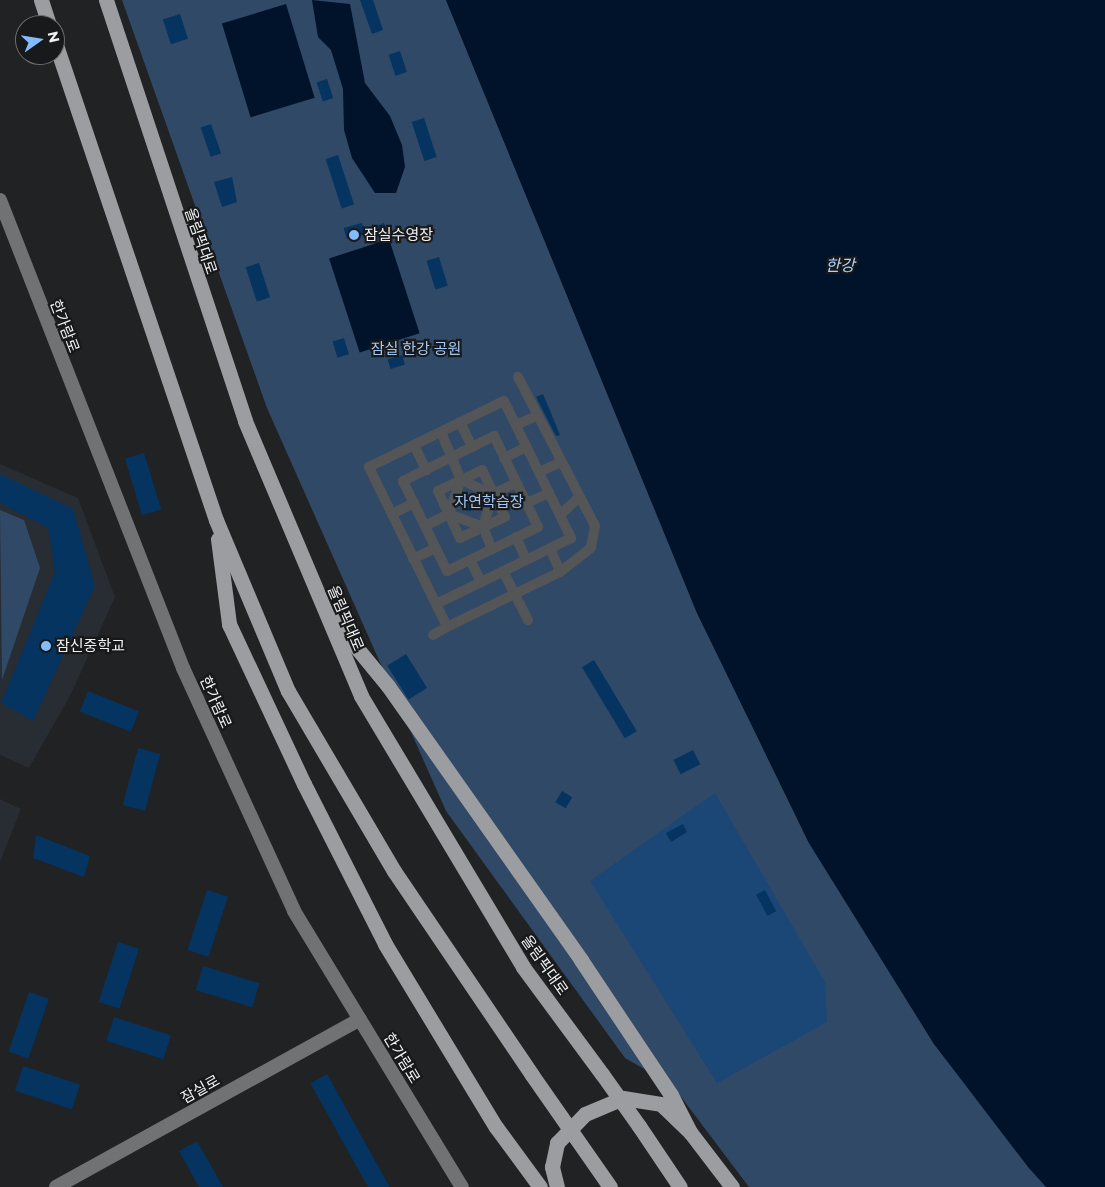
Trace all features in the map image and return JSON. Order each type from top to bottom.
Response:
[{"type":"highway","points":[[41,0],[46,15]]},
{"type":"highway","name":"올림픽대로","points":[[106,0],[245,421],[320,603],[361,696],[438,830],[524,967],[640,1126],[680,1187]]},
{"type":"highway","points":[[63,65],[216,520],[292,699],[394,870],[610,1187]]},
{"type":"highway","points":[[216,520],[229,624],[304,784],[385,944],[496,1127],[540,1187]]},
{"type":"highway","points":[[320,603],[388,686],[581,960],[671,1095],[690,1132]]},
{"type":"highway","points":[[556,1187],[552,1167],[557,1143],[585,1114],[624,1098],[648,1100],[661,1104],[690,1132],[732,1187]]},
{"type":"street","name":"한가람로","points":[[0,200],[183,668],[294,911],[462,1187]]},
{"type":"street","points":[[433,634],[560,572],[591,548],[595,526],[559,463],[518,378]]},
{"type":"street","points":[[436,604],[571,538],[504,401],[368,467],[446,627]]},
{"type":"street","points":[[516,425],[536,416]]},
{"type":"street","points":[[460,422],[472,447]]},
{"type":"street","points":[[425,526],[449,514],[461,480],[453,456],[441,432]]},
{"type":"street","points":[[494,436],[538,527],[447,571],[403,481],[453,456],[494,436]]},
{"type":"street","points":[[414,445],[426,470]]},
{"type":"street","points":[[504,458],[527,448]]},
{"type":"street","points":[[539,472],[559,463]]},
{"type":"street","points":[[482,470],[493,494],[505,517],[460,538],[438,491],[482,470]]},
{"type":"street","points":[[461,480],[493,494]]},
{"type":"street","points":[[492,549],[483,528],[493,494],[516,483]]},
{"type":"street","points":[[526,503],[549,493]]},
{"type":"street","points":[[560,515],[580,497]]},
{"type":"street","points":[[392,514],[414,503]]},
{"type":"street","points":[[449,514],[483,528]]},
{"type":"street","points":[[516,537],[526,559]]},
{"type":"street","points":[[414,559],[436,548]]},
{"type":"street","points":[[550,548],[560,572]]},
{"type":"street","points":[[470,560],[481,582]]},
{"type":"street","points":[[503,571],[528,620]]},
{"type":"street","name":"잠실로","points":[[56,1187],[360,1019]]},
{"type":"shaded area","name":"잠신중학교","points":[[0,464],[78,498],[115,597],[70,696],[29,768],[0,755]]},
{"type":"shaded area","points":[[715,793],[825,982],[827,1022],[717,1083],[590,881]]},
{"type":"shaded area","points":[[0,799],[21,809],[0,862]]},
{"type":"green space","name":"잠실 한강 공원","points":[[122,0],[446,0],[697,613],[809,843],[934,1044],[1046,1187],[749,1187],[672,1085],[625,1058],[446,811],[267,408]]},
{"type":"green space","points":[[0,510],[24,520],[40,568],[2,680]]},
{"type":"water","points":[[312,0],[350,4],[365,83],[390,116],[402,145],[405,167],[396,193],[375,193],[352,158],[344,130],[343,89],[331,50],[318,37]]},
{"type":"water","name":"한강","points":[[446,0],[1105,0],[1105,1187],[1046,1187],[1028,1167],[934,1044],[809,843],[697,613]]},
{"type":"water","points":[[286,4],[315,98],[251,117],[222,24]]},
{"type":"water","points":[[389,239],[420,333],[360,353],[329,258]]},
{"type":"building","points":[[360,0],[373,0],[383,30],[372,34]]},
{"type":"building","points":[[180,14],[188,39],[171,44],[163,20]]},
{"type":"building","points":[[400,51],[407,72],[395,76],[389,55]]},
{"type":"building","points":[[327,79],[333,98],[323,101],[317,82]]},
{"type":"building","points":[[424,118],[437,157],[424,161],[412,122]]},
{"type":"building","points":[[211,124],[221,153],[211,157],[201,128]]},
{"type":"building","points":[[338,155],[354,204],[342,208],[326,159]]},
{"type":"building","points":[[232,177],[237,202],[222,207],[214,182]]},
{"type":"building","points":[[362,223],[365,234],[346,239],[344,228]]},
{"type":"building","points":[[384,223],[388,233],[371,240],[366,230]]},
{"type":"building","points":[[439,257],[448,286],[435,289],[427,261]]},
{"type":"building","points":[[259,263],[270,297],[257,302],[246,267]]},
{"type":"building","points":[[344,338],[349,354],[337,358],[333,342]]},
{"type":"building","points":[[402,355],[405,365],[391,369],[388,359]]},
{"type":"building","points":[[543,394],[560,435],[556,436],[536,397]]},
{"type":"building","points":[[144,453],[161,509],[142,515],[125,459]]},
{"type":"building","points":[[0,474],[73,509],[95,586],[33,721],[1,703],[55,572],[48,528],[0,503]]},
{"type":"building","points":[[473,496],[478,507],[468,511],[463,500]]},
{"type":"building","points":[[406,654],[427,688],[409,700],[387,666]]},
{"type":"building","points":[[594,660],[637,731],[625,738],[582,667]]},
{"type":"building","points":[[88,691],[139,712],[131,732],[80,711]]},
{"type":"building","points":[[138,748],[160,754],[145,811],[123,805]]},
{"type":"building","points":[[693,750],[700,764],[681,774],[673,760]]},
{"type":"building","points":[[562,791],[572,797],[566,808],[555,802]]},
{"type":"building","points":[[683,824],[687,832],[671,842],[666,833]]},
{"type":"building","points":[[36,835],[90,856],[84,877],[33,858]]},
{"type":"building","points":[[207,890],[228,897],[208,957],[188,950]]},
{"type":"building","points":[[765,890],[776,911],[767,916],[756,895]]},
{"type":"building","points":[[118,942],[139,949],[119,1009],[99,1002]]},
{"type":"building","points":[[203,966],[259,983],[252,1007],[196,990]]},
{"type":"building","points":[[29,992],[49,999],[28,1058],[8,1052]]},
{"type":"building","points":[[114,1017],[171,1036],[163,1059],[106,1041]]},
{"type":"building","points":[[23,1066],[80,1085],[72,1109],[15,1091]]},
{"type":"building","points":[[327,1074],[390,1187],[368,1187],[310,1083]]},
{"type":"building","points":[[197,1141],[223,1187],[199,1187],[179,1151]]},
{"type":"place","name":"잠실수영장","points":[[354,235]]},
{"type":"place","name":"잠신중학교","points":[[46,646]]},
{"type":"park label","name":"자연학습장","points":[[489,502]]}]
